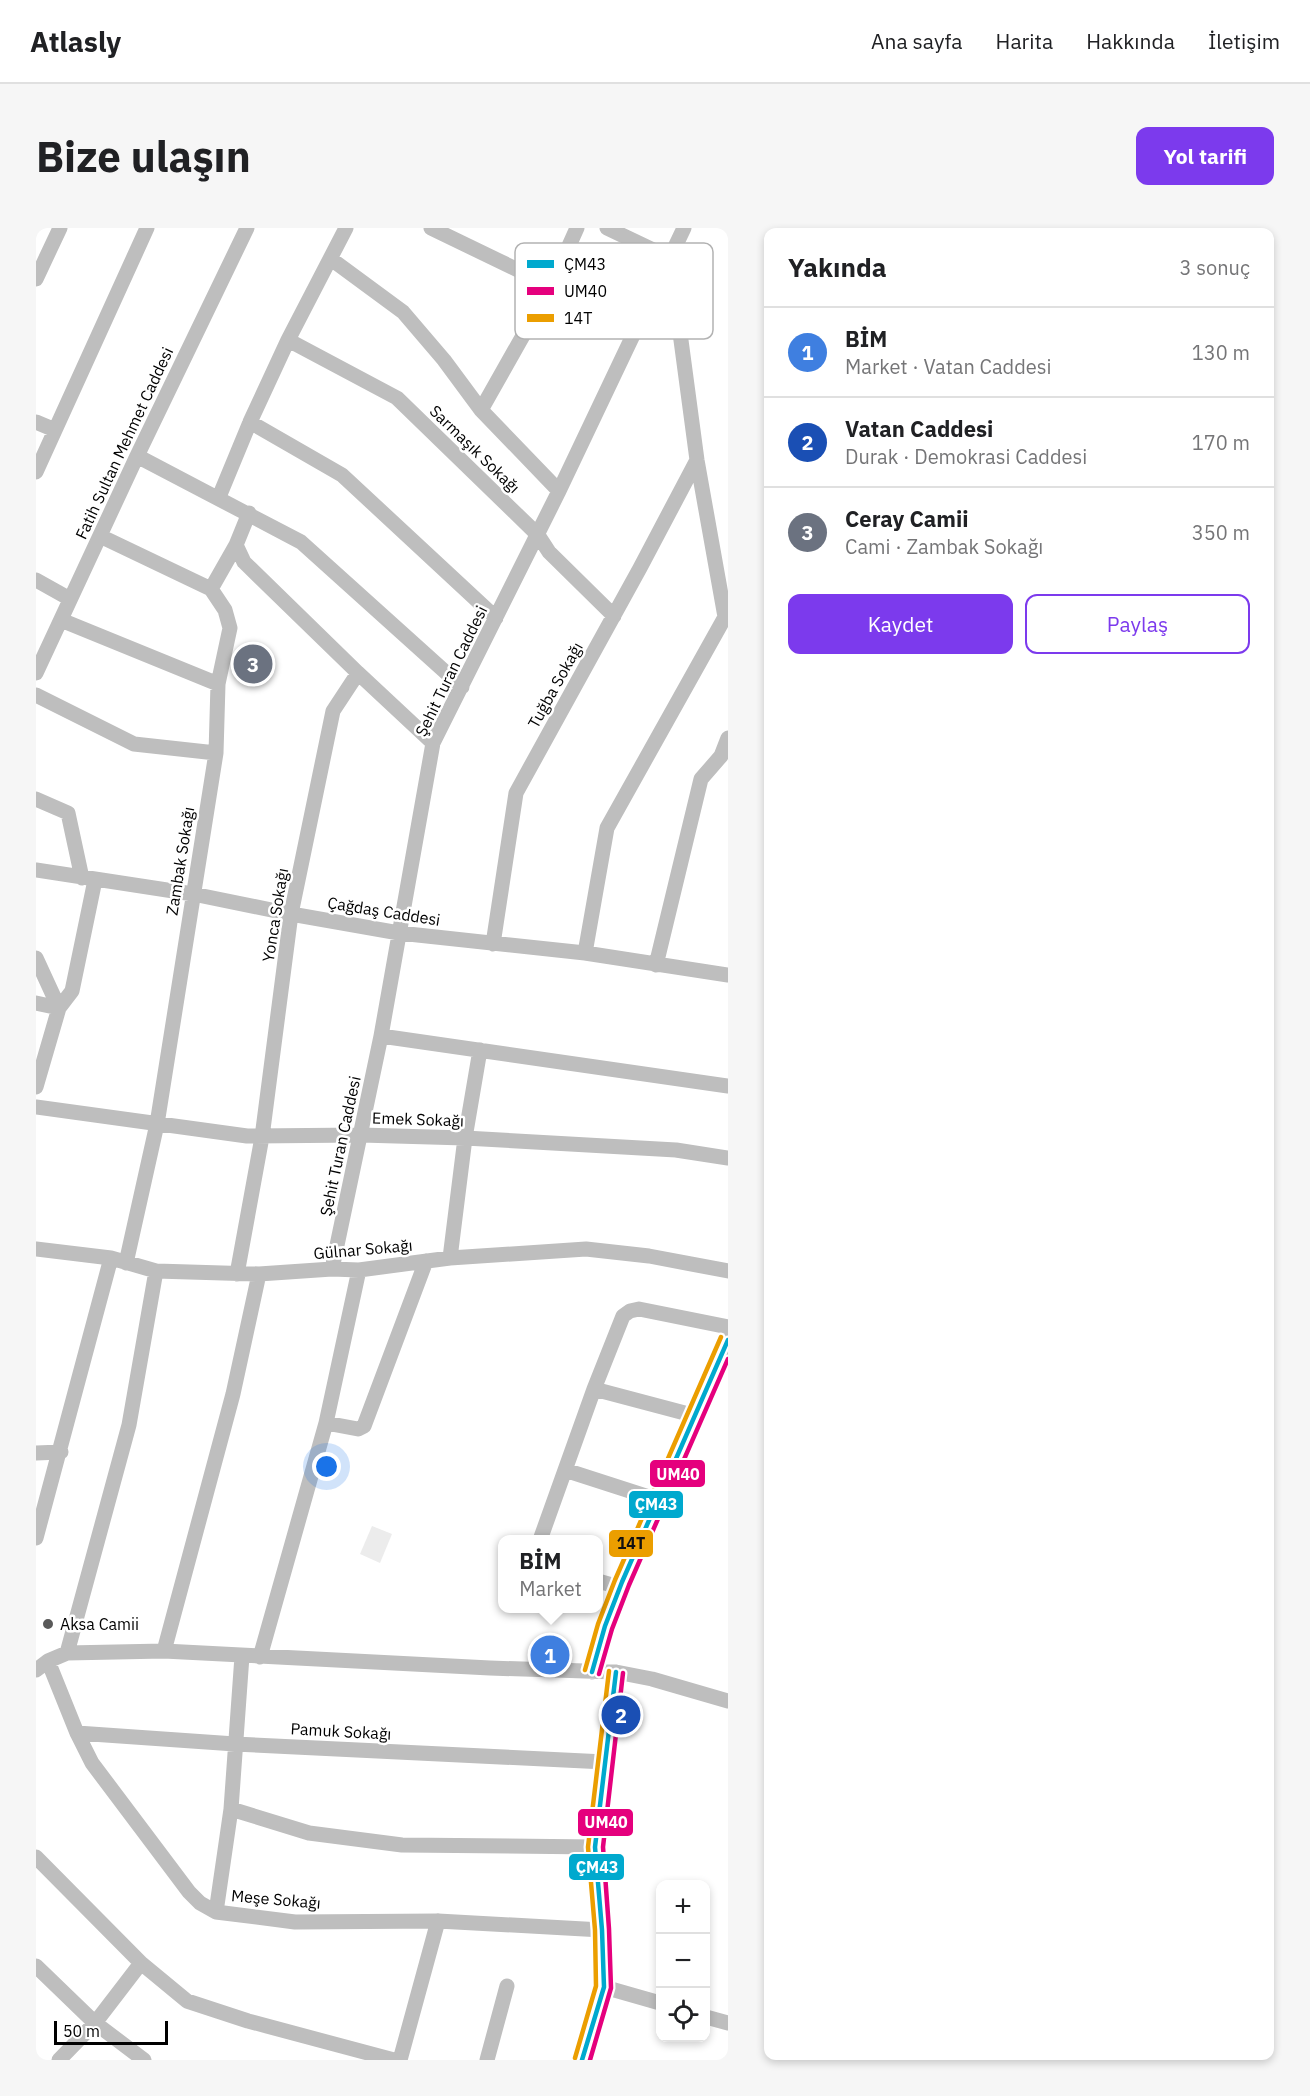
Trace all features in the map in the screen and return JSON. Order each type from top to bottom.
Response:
[{"type":"street","points":[[36,279],[60,228]]},
{"type":"street","points":[[36,472],[147,228]]},
{"type":"street","name":"Fatih Sultan Mehmet Caddesi","points":[[36,673],[247,228]]},
{"type":"street","points":[[219,497],[288,340],[346,228]]},
{"type":"street","points":[[431,228],[515,269]]},
{"type":"street","points":[[570,243],[577,228]]},
{"type":"street","points":[[607,228],[638,243]]},
{"type":"street","name":"Şehit Turan Caddesi","points":[[677,243],[684,228]]},
{"type":"street","points":[[331,259],[403,312],[444,360],[481,410],[559,491]]},
{"type":"street","points":[[481,410],[521,339]]},
{"type":"street","name":"Şehit Turan Caddesi","points":[[332,1269],[381,1036],[434,743],[538,535],[631,339]]},
{"type":"street","points":[[585,952],[607,828],[726,617],[697,460],[681,339]]},
{"type":"street","name":"Sarmaşık Sokağı","points":[[288,340],[397,398],[538,535],[549,552],[614,615]]},
{"type":"street","points":[[36,422],[55,430]]},
{"type":"street","points":[[250,422],[342,475],[496,618]]},
{"type":"street","points":[[137,456],[301,542],[462,687]]},
{"type":"street","name":"Tuğba Sokağı","points":[[493,944],[516,793],[697,460]]},
{"type":"street","points":[[100,536],[211,589],[236,545],[249,513]]},
{"type":"street","points":[[236,545],[244,562],[434,743]]},
{"type":"street","points":[[36,580],[70,599]]},
{"type":"street","name":"Zambak Sokağı","points":[[36,1538],[157,1124],[216,753],[218,684],[230,628],[225,610],[211,589]]},
{"type":"street","points":[[61,620],[218,684]]},
{"type":"street","name":"Yonca Sokağı","points":[[237,1274],[262,1137],[291,914],[333,711],[358,673]]},
{"type":"street","points":[[36,695],[134,744],[216,753]]},
{"type":"street","points":[[656,964],[700,779],[724,757],[728,738]]},
{"type":"street","points":[[36,799],[68,813],[88,879],[72,991],[59,1008],[36,1087]]},
{"type":"street","name":"Çağdaş Caddesi","points":[[36,870],[193,894],[399,933],[585,952],[728,975]]},
{"type":"street","points":[[36,958],[59,1008]]},
{"type":"street","points":[[36,1003],[59,1008]]},
{"type":"street","points":[[381,1036],[728,1086]]},
{"type":"street","points":[[450,1258],[465,1138],[480,1050]]},
{"type":"street","name":"Emek Sokağı","points":[[36,1107],[262,1137],[361,1135],[465,1138],[676,1150],[728,1158]]},
{"type":"street","name":"Gülnar Sokağı","points":[[36,1249],[118,1260],[156,1271],[259,1275],[332,1269],[359,1270],[450,1258],[586,1249],[639,1254],[728,1270]]},
{"type":"street","points":[[326,1423],[358,1429],[364,1426],[426,1261]]},
{"type":"street","points":[[260,1657],[326,1423],[359,1270]]},
{"type":"street","points":[[67,1653],[129,1425],[156,1271]]},
{"type":"street","points":[[164,1651],[233,1394],[259,1275]]},
{"type":"street","points":[[542,1535],[623,1316],[639,1309],[728,1327]]},
{"type":"street","points":[[592,1672],[597,1650],[619,1587],[728,1340]]},
{"type":"street","points":[[594,1389],[696,1416]]},
{"type":"street","points":[[36,1452],[61,1452]]},
{"type":"street","points":[[566,1470],[658,1500]]},
{"type":"street","points":[[603,1582],[619,1587]]},
{"type":"street","points":[[42,1666],[67,1653],[164,1651],[616,1672],[652,1679],[728,1701]]},
{"type":"street","points":[[216,1912],[231,1809],[242,1656]]},
{"type":"street","name":"Meşe Sokağı","points":[[42,1666],[92,1763],[189,1892],[200,1903],[216,1912],[295,1922],[438,1921],[602,1930]]},
{"type":"street","points":[[582,2060],[604,1987],[595,1847],[616,1672]]},
{"type":"street","name":"Pamuk Sokağı","points":[[76,1733],[235,1744],[605,1762]]},
{"type":"street","points":[[231,1809],[309,1833],[402,1845],[595,1847]]},
{"type":"street","points":[[36,1857],[141,1963],[187,2001],[394,2060]]},
{"type":"street","points":[[400,2060],[438,1921]]},
{"type":"street","points":[[59,2060],[95,2023],[141,1963]]},
{"type":"street","points":[[36,1966],[95,2023],[144,2060]]},
{"type":"street","points":[[487,2060],[507,1986]]},
{"type":"street","points":[[604,1987],[656,2003]]},
{"type":"street","points":[[710,2019],[728,2024]]},
{"type":"shaded area","points":[[372,1526],[392,1534],[380,1563],[360,1554]]},
{"type":"transit line","name":"14T","points":[[603,1611],[721,1337]]},
{"type":"transit line","name":"ÇM43","points":[[592,1672],[605,1626],[622,1582],[728,1340]]},
{"type":"transit line","name":"UM40","points":[[599,1674],[612,1629],[629,1585],[728,1359]]},
{"type":"transit line","name":"14T","points":[[585,1670],[602,1613]]},
{"type":"transit line","name":"14T","points":[[575,2058],[596,1986],[595,1930],[588,1847],[609,1671]]},
{"type":"transit line","name":"ÇM43","points":[[582,2060],[604,1987],[595,1847],[616,1672]]},
{"type":"transit line","name":"UM40","points":[[590,2060],[611,1988],[603,1847],[623,1673]]},
{"type":"place","name":"Ceray Camii","points":[[253,664]]},
{"type":"place","name":"Aksa Camii","points":[[48,1624]]},
{"type":"place","name":"BİM","points":[[550,1655]]},
{"type":"place","name":"Vatan Caddesi","points":[[621,1715]]}]
